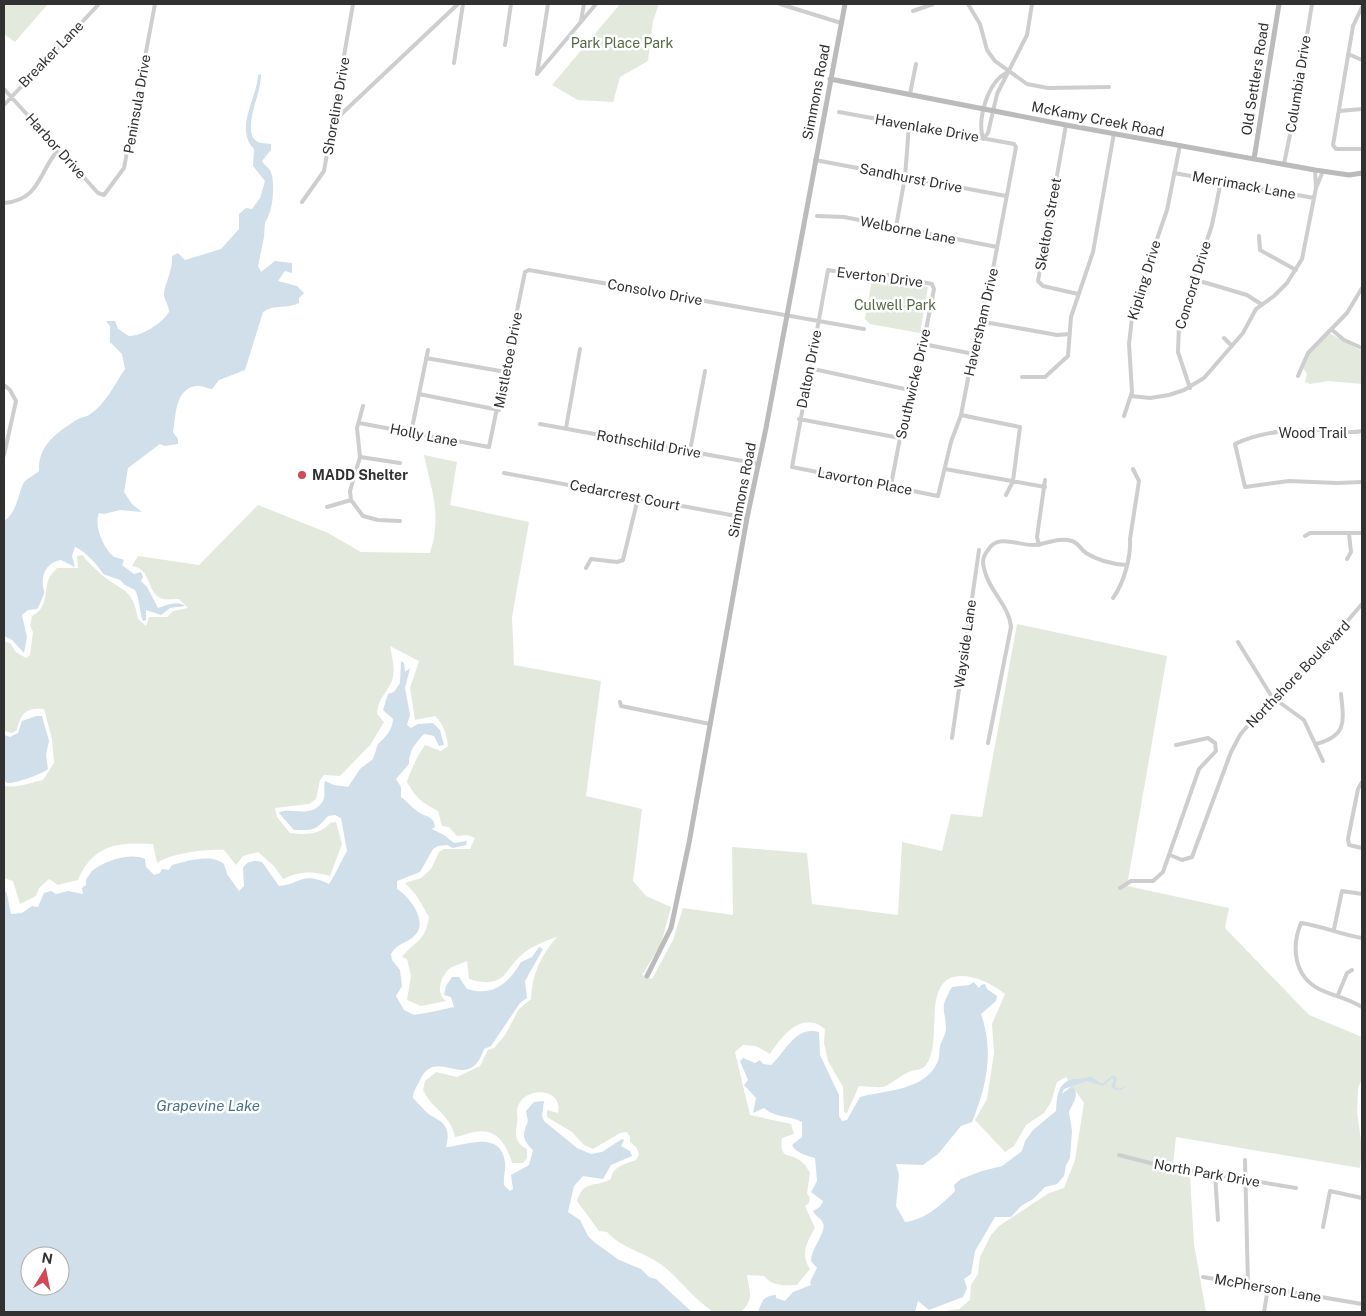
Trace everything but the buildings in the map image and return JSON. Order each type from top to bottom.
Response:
[{"type":"street","name":"Breaker Lane","points":[[4,105],[100,4]]},
{"type":"street","name":"Peninsula Drive","points":[[101,195],[107,192],[124,168],[155,4]]},
{"type":"street","name":"Shoreline Drive","points":[[302,202],[324,171],[353,4]]},
{"type":"street","points":[[333,122],[458,4]]},
{"type":"street","points":[[454,63],[463,4]]},
{"type":"street","points":[[505,44],[511,4]]},
{"type":"street","points":[[548,4],[537,74],[596,4]]},
{"type":"street","points":[[580,23],[584,4]]},
{"type":"street","points":[[780,4],[841,23]]},
{"type":"street","name":"Simmons Road","points":[[647,976],[671,928],[691,832],[747,518],[759,464],[845,4]]},
{"type":"street","points":[[913,11],[933,4]]},
{"type":"street","points":[[968,4],[980,24],[987,50],[995,61],[1008,72],[1028,84],[1048,88],[1109,87]]},
{"type":"street","points":[[983,139],[988,133],[992,109],[1027,34],[1032,4]]},
{"type":"street","name":"Old Settlers Road","points":[[1254,159],[1279,4]]},
{"type":"street","name":"Columbia Drive","points":[[1284,164],[1312,4]]},
{"type":"street","points":[[1362,6],[1354,21],[1334,148],[1362,149]]},
{"type":"street","points":[[1348,54],[1362,60]]},
{"type":"street","points":[[910,94],[916,64]]},
{"type":"street","points":[[983,139],[981,131],[988,94],[1000,75],[1008,72]]},
{"type":"street","name":"McKamy Creek Road","points":[[830,79],[992,109],[1066,125],[1315,170],[1349,175],[1362,173]]},
{"type":"street","name":"Harbor Drive","points":[[4,89],[101,195]]},
{"type":"street","points":[[1339,111],[1362,110]]},
{"type":"street","name":"Havenlake Drive","points":[[839,112],[1015,145]]},
{"type":"street","points":[[896,227],[905,177],[909,125]]},
{"type":"street","name":"Skelton Street","points":[[1066,125],[1038,281],[1043,286],[1078,294]]},
{"type":"street","points":[[1022,377],[1040,378],[1055,369],[1068,356],[1071,317],[1093,252],[1114,134]]},
{"type":"street","name":"Haversham Drive","points":[[938,496],[951,442],[961,416],[980,321],[990,285],[1015,145]]},
{"type":"street","name":"Kipling Drive","points":[[1124,416],[1132,396],[1128,344],[1133,309],[1166,210],[1180,145]]},
{"type":"street","points":[[4,203],[14,202],[28,196],[43,176],[52,156],[59,149]]},
{"type":"street","name":"Sandhurst Drive","points":[[815,160],[1006,196]]},
{"type":"street","points":[[1315,170],[1316,188]]},
{"type":"street","points":[[1132,396],[1158,398],[1190,388],[1204,378],[1232,346],[1261,304],[1274,296],[1296,270],[1302,259],[1316,188],[1323,171]]},
{"type":"street","name":"Merrimack Lane","points":[[1174,173],[1314,198]]},
{"type":"street","name":"Concord Drive","points":[[1190,388],[1182,367],[1177,341],[1179,324],[1212,225],[1221,181]]},
{"type":"street","name":"Welborne Lane","points":[[818,216],[844,217],[997,247]]},
{"type":"street","points":[[1259,236],[1260,250],[1296,270]]},
{"type":"street","name":"Consolvo Drive","points":[[525,272],[533,270],[864,329]]},
{"type":"street","name":"Everton Drive","points":[[828,270],[857,275],[888,275],[932,284]]},
{"type":"street","name":"Dalton Drive","points":[[792,468],[799,419],[828,270]]},
{"type":"street","name":"Mistletoe Drive","points":[[490,447],[525,272]]},
{"type":"street","points":[[1193,279],[1247,295],[1261,304]]},
{"type":"street","name":"Southwicke Drive","points":[[891,485],[900,438],[914,391],[924,344],[934,291],[932,284]]},
{"type":"street","points":[[1298,376],[1308,353],[1347,313],[1362,288]]},
{"type":"street","points":[[980,321],[1058,335],[1070,334]]},
{"type":"street","points":[[1331,329],[1344,340],[1362,348]]},
{"type":"street","points":[[1224,338],[1232,346]]},
{"type":"street","points":[[924,344],[974,354]]},
{"type":"street","points":[[566,428],[580,349]]},
{"type":"street","points":[[411,433],[428,350]]},
{"type":"street","points":[[426,358],[506,372]]},
{"type":"street","points":[[809,368],[914,391]]},
{"type":"street","points":[[690,451],[705,371]]},
{"type":"street","points":[[4,385],[10,390],[16,401],[4,455]]},
{"type":"street","points":[[419,394],[498,410]]},
{"type":"street","points":[[363,406],[357,435],[360,456],[350,491],[351,500],[363,516],[378,520],[400,521]]},
{"type":"street","points":[[961,416],[1020,427],[1014,481],[1006,495]]},
{"type":"street","points":[[799,419],[900,438]]},
{"type":"street","name":"Holly Lane","points":[[360,423],[490,447]]},
{"type":"street","name":"Rothschild Drive","points":[[540,424],[759,464]]},
{"type":"street","name":"Wood Trail","points":[[1362,432],[1315,430],[1269,433],[1252,436],[1235,444],[1245,487],[1289,481],[1362,482]]},
{"type":"street","points":[[360,456],[400,463]]},
{"type":"street","name":"Lavorton Place","points":[[792,468],[891,485],[938,496]]},
{"type":"street","points":[[945,469],[1044,487]]},
{"type":"street","points":[[1114,598],[1119,591],[1126,564],[1140,481],[1133,469]]},
{"type":"street","name":"Cedarcrest Court","points":[[504,473],[747,518]]},
{"type":"street","points":[[1038,545],[1037,537],[1045,480]]},
{"type":"street","points":[[586,568],[591,559],[617,562],[623,560],[638,498]]},
{"type":"street","points":[[328,507],[351,500]]},
{"type":"street","points":[[1305,536],[1310,533],[1362,533]]},
{"type":"street","points":[[1347,559],[1351,552],[1350,534]]},
{"type":"street","points":[[988,743],[1011,627],[1007,612],[984,568],[986,553],[989,547],[1004,541],[1038,545],[1051,540],[1069,540],[1077,542],[1084,552],[1104,560],[1126,564]]},
{"type":"street","name":"Wayside Lane","points":[[952,738],[979,550]]},
{"type":"street","name":"Northshore Boulevard","points":[[1170,855],[1182,860],[1192,857],[1231,752],[1240,735],[1272,697],[1315,659],[1362,604]]},
{"type":"street","points":[[1238,642],[1272,697],[1304,720],[1323,761]]},
{"type":"street","points":[[1316,744],[1334,738],[1343,724],[1341,694]]},
{"type":"street","points":[[620,702],[621,706],[710,724]]},
{"type":"street","points":[[1120,888],[1131,881],[1157,879],[1163,872],[1199,769],[1216,751],[1215,743],[1208,738],[1176,746]]},
{"type":"street","points":[[1362,782],[1355,804],[1348,840],[1352,846],[1362,848]]},
{"type":"street","points":[[1355,804],[1362,805]]},
{"type":"street","points":[[1334,929],[1342,891],[1362,894]]},
{"type":"street","points":[[1362,938],[1344,935],[1334,929],[1301,924],[1295,953],[1296,964],[1317,988],[1338,995],[1362,1007]]},
{"type":"street","points":[[1338,995],[1346,973],[1352,970]]},
{"type":"street","name":"North Park Drive","points":[[1119,1155],[1158,1165],[1296,1188]]},
{"type":"street","points":[[1245,1160],[1248,1284]]},
{"type":"street","points":[[1215,1174],[1218,1220]]},
{"type":"street","points":[[1323,1226],[1330,1192],[1362,1198]]},
{"type":"street","name":"McPherson Lane","points":[[1203,1277],[1362,1304]]},
{"type":"street","points":[[1264,1312],[1268,1288]]},
{"type":"green space","points":[[4,4],[48,4],[15,42],[4,34]]},
{"type":"green space","name":"Park Place Park","points":[[620,4],[659,4],[653,21],[648,61],[620,77],[613,102],[578,100],[552,85]]},
{"type":"green space","name":"Culwell Park","points":[[872,279],[928,287],[920,333],[870,324],[865,319]]},
{"type":"green space","points":[[1329,333],[1362,351],[1362,384],[1328,381],[1310,384],[1305,382],[1307,374],[1303,368],[1310,352]]},
{"type":"green space","points":[[424,455],[457,462],[450,505],[529,522],[512,617],[514,665],[601,681],[586,796],[642,809],[633,881],[646,896],[671,907],[661,944],[642,975],[652,979],[673,940],[683,908],[733,915],[732,847],[807,853],[812,904],[898,915],[902,842],[942,851],[951,814],[982,817],[1017,624],[1167,656],[1127,886],[1229,908],[1225,928],[1309,1015],[1362,1037],[1362,1079],[1358,1088],[1357,1112],[1362,1148],[1360,1168],[1176,1137],[1172,1172],[1190,1176],[1194,1244],[1206,1312],[937,1312],[959,1309],[970,1300],[971,1285],[978,1274],[980,1257],[991,1235],[999,1226],[1049,1193],[1064,1188],[1075,1160],[1084,1103],[1066,1077],[1057,1082],[1051,1102],[1044,1113],[1026,1125],[1014,1146],[1005,1152],[975,1120],[987,1099],[994,1053],[992,1024],[1005,994],[984,981],[960,976],[948,979],[940,987],[936,999],[931,1054],[926,1065],[906,1073],[883,1087],[859,1086],[847,1113],[844,1112],[843,1087],[828,1061],[824,1043],[825,1029],[817,1024],[808,1022],[793,1028],[780,1040],[770,1054],[756,1046],[743,1045],[735,1052],[750,1115],[791,1124],[794,1134],[782,1138],[782,1150],[787,1155],[799,1159],[810,1173],[807,1193],[810,1198],[809,1203],[805,1206],[815,1228],[807,1243],[805,1253],[805,1259],[810,1269],[797,1285],[779,1285],[767,1280],[764,1276],[747,1275],[750,1299],[741,1312],[713,1312],[661,1264],[621,1243],[607,1232],[599,1231],[577,1201],[580,1194],[587,1187],[611,1179],[617,1168],[636,1160],[639,1154],[636,1147],[630,1142],[627,1132],[620,1133],[593,1149],[584,1145],[572,1132],[547,1117],[547,1110],[558,1113],[558,1104],[554,1097],[540,1092],[532,1094],[525,1097],[519,1103],[517,1112],[517,1138],[520,1144],[527,1149],[527,1158],[523,1163],[512,1163],[504,1144],[489,1132],[472,1132],[455,1137],[449,1122],[423,1090],[425,1081],[436,1072],[457,1077],[480,1066],[488,1050],[494,1048],[505,1035],[519,1009],[531,999],[533,981],[538,965],[557,937],[540,943],[525,952],[497,980],[481,982],[469,979],[467,961],[454,966],[445,973],[440,990],[446,1001],[421,1006],[407,1000],[411,976],[407,959],[402,957],[422,937],[429,917],[416,895],[405,883],[421,878],[431,869],[439,852],[444,849],[470,849],[475,838],[467,835],[457,836],[449,827],[442,826],[438,811],[419,799],[407,782],[414,763],[425,745],[441,751],[448,746],[441,723],[435,716],[415,720],[410,688],[419,661],[390,646],[393,676],[390,685],[380,700],[378,708],[377,714],[384,722],[371,744],[340,776],[324,775],[320,780],[316,799],[309,804],[275,808],[277,817],[290,833],[317,832],[330,823],[336,822],[342,844],[330,876],[306,873],[295,874],[283,879],[274,866],[258,852],[243,856],[236,865],[224,850],[189,852],[157,863],[153,844],[129,844],[118,845],[99,852],[84,868],[78,880],[58,885],[49,879],[39,888],[36,896],[20,904],[13,881],[4,878],[4,786],[19,786],[43,780],[54,763],[52,739],[44,709],[33,709],[25,712],[20,719],[17,730],[12,733],[5,731],[4,641],[10,643],[16,652],[26,658],[30,655],[33,632],[30,625],[32,616],[41,608],[45,599],[49,578],[57,568],[78,568],[77,556],[82,555],[102,575],[130,596],[138,619],[146,626],[149,617],[167,617],[173,611],[188,608],[179,599],[163,599],[157,596],[143,572],[139,568],[132,566],[138,556],[199,565],[258,505],[328,533],[361,552],[430,553],[434,540],[435,515],[433,493]]},
{"type":"water","points":[[261,74],[252,117],[251,132],[256,141],[271,144],[271,150],[262,161],[272,175],[273,189],[272,204],[265,222],[258,266],[261,272],[275,261],[292,263],[292,273],[285,271],[278,281],[297,286],[304,293],[299,298],[299,303],[272,308],[263,312],[245,370],[219,380],[212,389],[196,386],[184,392],[177,405],[173,432],[178,439],[178,444],[165,446],[160,444],[128,468],[124,492],[132,504],[142,512],[120,510],[104,514],[99,513],[98,518],[98,529],[105,547],[114,557],[124,560],[122,565],[134,574],[141,572],[143,577],[141,581],[147,587],[158,608],[175,603],[185,606],[170,608],[161,615],[146,610],[146,620],[143,621],[135,590],[120,580],[103,574],[83,551],[75,547],[72,556],[75,567],[61,560],[52,563],[44,573],[44,593],[37,609],[28,610],[22,615],[27,637],[24,653],[12,640],[4,636],[4,521],[12,513],[24,482],[39,471],[42,453],[46,446],[57,434],[78,419],[88,416],[95,411],[109,394],[125,369],[122,354],[110,342],[110,326],[106,321],[115,321],[118,329],[129,336],[140,334],[157,324],[169,312],[164,292],[171,269],[172,256],[178,253],[185,260],[221,249],[239,229],[239,214],[246,208],[252,209],[260,198],[265,181],[253,166],[254,149],[248,141],[246,123],[258,75]]},
{"type":"water","name":"Grapevine Lake","points":[[401,661],[404,663],[405,672],[410,668],[405,688],[410,715],[407,725],[411,728],[418,724],[433,723],[440,730],[444,745],[439,746],[434,736],[424,734],[418,741],[411,751],[409,764],[396,779],[401,787],[401,797],[420,813],[433,820],[435,827],[432,829],[454,843],[467,841],[466,845],[453,848],[447,845],[438,846],[433,849],[420,872],[397,881],[397,889],[412,903],[420,923],[419,930],[415,935],[397,947],[391,954],[392,960],[400,970],[402,986],[396,996],[404,1010],[414,1015],[454,1007],[451,997],[444,995],[446,986],[452,977],[459,977],[467,989],[476,991],[492,990],[505,982],[521,962],[532,957],[539,947],[543,949],[525,981],[527,998],[520,1003],[491,1046],[484,1049],[477,1062],[470,1069],[461,1070],[435,1067],[427,1070],[415,1089],[413,1098],[446,1127],[448,1135],[446,1147],[481,1142],[489,1142],[496,1146],[502,1152],[505,1162],[504,1185],[510,1191],[513,1189],[511,1175],[529,1165],[533,1150],[525,1141],[524,1131],[528,1120],[526,1111],[534,1102],[544,1101],[542,1116],[544,1121],[577,1148],[591,1154],[602,1152],[622,1139],[624,1140],[621,1146],[630,1151],[632,1156],[611,1165],[603,1179],[583,1176],[574,1186],[568,1212],[580,1220],[588,1236],[594,1242],[619,1260],[641,1269],[649,1277],[656,1279],[692,1312],[4,1312],[4,889],[7,894],[11,914],[22,913],[32,906],[38,907],[44,893],[51,891],[56,894],[68,891],[83,894],[82,888],[86,885],[86,880],[92,871],[110,861],[125,857],[145,859],[146,867],[154,875],[160,873],[162,869],[169,870],[172,865],[192,860],[206,858],[219,861],[224,864],[227,874],[239,891],[244,886],[243,868],[249,862],[254,861],[262,862],[279,886],[307,878],[329,884],[347,851],[341,818],[335,815],[328,816],[314,829],[294,830],[279,813],[283,811],[313,810],[318,807],[324,799],[325,781],[334,785],[348,787],[360,769],[373,759],[378,744],[390,730],[393,719],[383,710],[388,694],[394,692],[400,683]]},
{"type":"water","points":[[42,716],[49,741],[46,755],[48,769],[28,778],[7,783],[4,780],[4,735],[10,737],[18,733],[22,721]]},
{"type":"water","points":[[974,982],[979,988],[985,984],[987,989],[997,996],[996,1001],[981,1014],[985,1028],[988,1055],[982,1095],[972,1122],[961,1126],[938,1154],[923,1165],[896,1164],[899,1175],[896,1206],[905,1222],[926,1215],[938,1206],[955,1191],[954,1185],[961,1179],[1002,1166],[1022,1151],[1025,1141],[1033,1130],[1056,1111],[1059,1091],[1068,1080],[1090,1076],[1102,1084],[1113,1075],[1117,1078],[1115,1087],[1119,1089],[1128,1085],[1121,1090],[1115,1090],[1111,1086],[1114,1081],[1112,1078],[1103,1086],[1087,1081],[1072,1086],[1075,1089],[1076,1096],[1069,1112],[1072,1131],[1070,1158],[1066,1165],[1064,1176],[1057,1184],[1045,1187],[1033,1199],[1021,1206],[1011,1217],[995,1217],[975,1251],[971,1274],[964,1279],[967,1288],[963,1297],[929,1310],[918,1301],[915,1312],[758,1312],[765,1298],[776,1295],[776,1298],[785,1301],[793,1292],[811,1285],[810,1282],[817,1268],[811,1261],[813,1251],[824,1227],[822,1221],[813,1211],[820,1207],[823,1201],[811,1192],[817,1181],[815,1158],[799,1152],[792,1145],[802,1137],[802,1122],[777,1115],[764,1108],[753,1113],[756,1098],[744,1085],[748,1080],[740,1061],[743,1058],[755,1063],[760,1060],[763,1064],[771,1065],[797,1036],[811,1031],[819,1032],[820,1055],[839,1095],[839,1116],[842,1121],[847,1120],[860,1097],[904,1088],[915,1084],[932,1071],[938,1061],[940,1046],[946,1030],[945,1000],[952,987],[969,985]],"holes":[[[1072,1086],[1062,1094],[1064,1089]]]},
{"type":"place","name":"MADD Shelter","points":[[302,475]]}]
